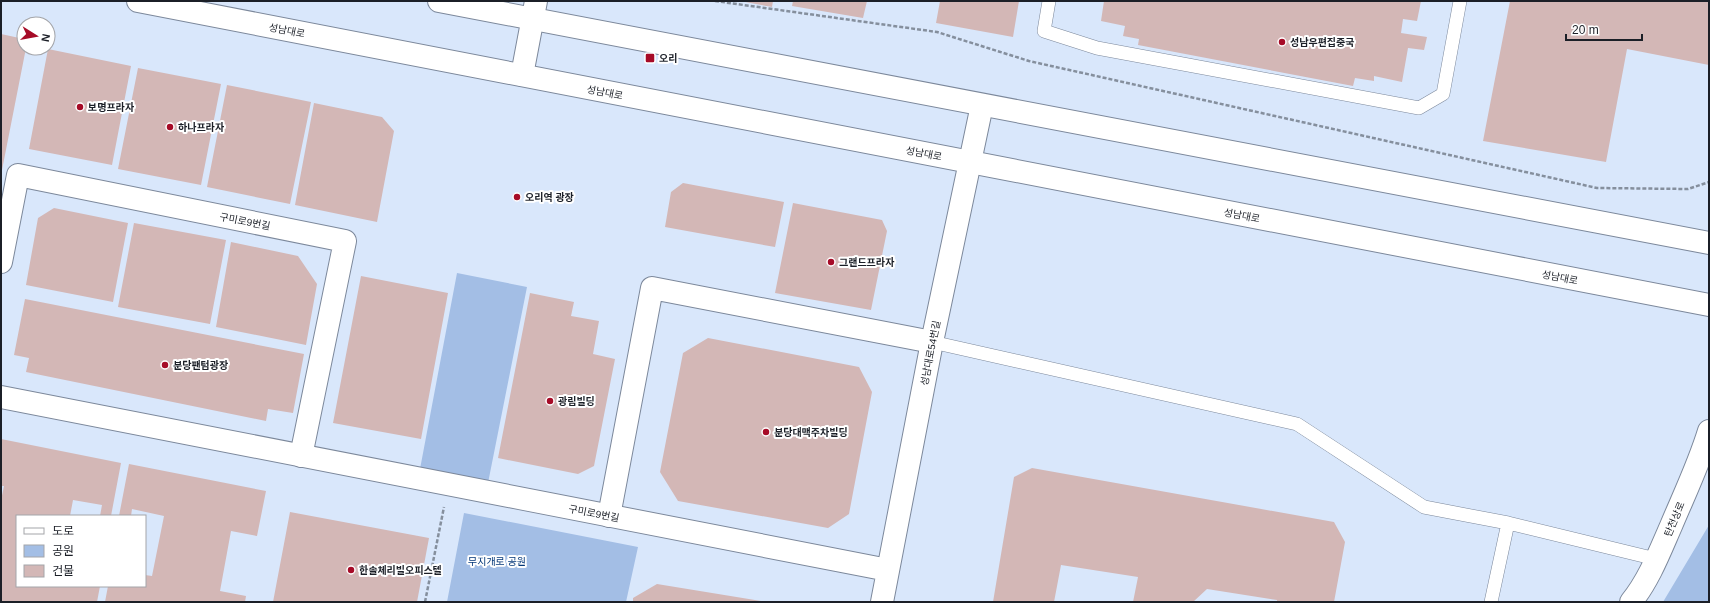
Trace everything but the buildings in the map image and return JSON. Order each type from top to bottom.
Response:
[{"type":"main road","name":"성남대로","points":[[138,1],[1709,306]]},
{"type":"main road","points":[[439,1],[535,10],[982,104],[1709,243]]},
{"type":"main road","points":[[522,75],[535,10]]},
{"type":"main road","name":"성남대로54번길","points":[[882,602],[932,342],[982,104]]},
{"type":"main road","name":"구미로9번길","points":[[1,262],[18,175],[345,241],[301,456]]},
{"type":"main road","points":[[609,516],[652,288],[932,342]]},
{"type":"main road","name":"구미로9번길","points":[[1,397],[888,570]]},
{"type":"main road","name":"탄천상로","points":[[1631,602],[1636,596],[1656,559],[1702,453],[1709,432]]},
{"type":"lane","points":[[1049,1],[1044,31],[1097,48],[1419,108],[1443,94],[1460,1]]},
{"type":"lane","points":[[932,342],[1296,424],[1424,507],[1508,523],[1656,559]]},
{"type":"lane","points":[[1492,602],[1508,523]]},
{"type":"path","points":[[715,1],[937,32],[1029,61],[1597,188],[1688,189],[1709,182]]},
{"type":"path","points":[[425,602],[448,485]]},
{"type":"green space","points":[[457,273],[527,287],[488,483],[420,469]]},
{"type":"green space","name":"무지개로 공원","points":[[464,513],[638,547],[626,602],[447,602]]},
{"type":"green space","points":[[1709,525],[1709,602],[1663,602]]},
{"type":"place","name":"성남우편집중국","points":[[1282,42]]},
{"type":"place","name":"오리","points":[[650,58]]},
{"type":"place","name":"보명프라자","points":[[80,107]]},
{"type":"place","name":"하나프라자","points":[[170,127]]},
{"type":"place","name":"오리역 광장","points":[[517,197]]},
{"type":"place","name":"그랜드프라자","points":[[831,262]]},
{"type":"place","name":"분당팬텀광장","points":[[165,365]]},
{"type":"place","name":"광림빌딩","points":[[550,401]]},
{"type":"place","name":"분당대맥주차빌딩","points":[[766,432]]},
{"type":"place","name":"한솔체리빌오피스텔","points":[[351,570]]}]
